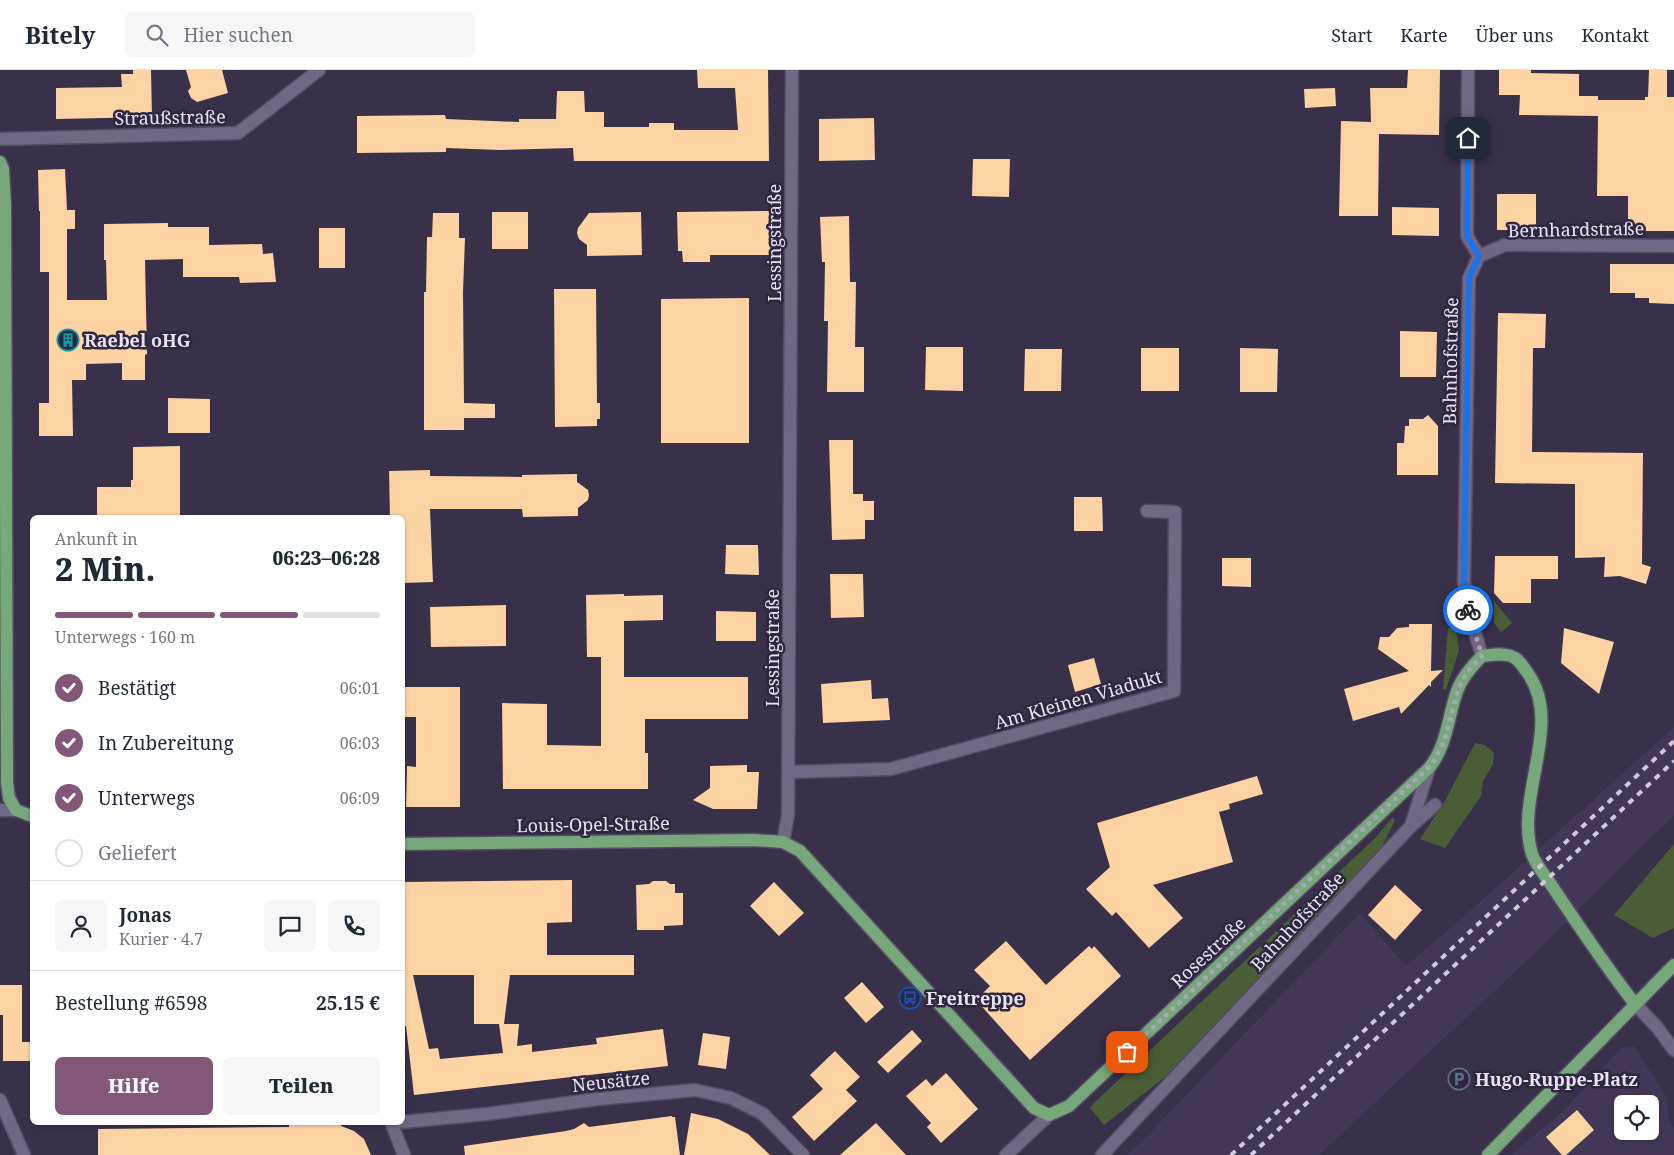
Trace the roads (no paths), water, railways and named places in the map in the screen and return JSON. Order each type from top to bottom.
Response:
[{"type":"main road","points":[[0,162],[3,169],[5,215],[7,782],[9,798],[16,810],[30,815]]},
{"type":"main road","points":[[1482,656],[1503,654],[1516,658],[1533,680],[1541,704],[1541,726],[1529,800],[1528,826],[1532,855],[1599,957],[1635,1004]]},
{"type":"main road","name":"Bahnhofstraße","points":[[1429,768],[1444,742],[1458,690],[1467,672],[1482,656]]},
{"type":"main road","name":"Rosestraße","points":[[1049,1115],[1070,1106],[1429,768]]},
{"type":"main road","name":"Louis-Opel-Straße","points":[[405,844],[753,840],[783,842]]},
{"type":"main road","points":[[783,842],[800,851],[1034,1108],[1049,1115]]},
{"type":"main road","points":[[1488,1155],[1674,965]]},
{"type":"street","name":"Straußstraße","points":[[0,139],[238,133],[319,70]]},
{"type":"street","name":"Lessingstraße","points":[[783,842],[788,815],[792,70]]},
{"type":"street","points":[[1468,70],[1467,236],[1479,256]]},
{"type":"street","name":"Bernhardstraße","points":[[1479,256],[1505,245],[1674,246]]},
{"type":"street","name":"Bahnhofstraße","points":[[1479,256],[1469,278],[1464,581],[1467,606],[1482,656]]},
{"type":"street","name":"Am Kleinen Viadukt","points":[[788,772],[891,769],[1174,691],[1175,512],[1146,512]]},
{"type":"street","name":"Bahnhofstraße","points":[[1102,1155],[1410,826],[1429,768]]},
{"type":"street","points":[[1410,826],[1436,805]]},
{"type":"street","points":[[0,810],[16,810]]},
{"type":"street","points":[[1635,1004],[1656,1026],[1674,1050]]},
{"type":"street","name":"Neusätze","points":[[405,1122],[695,1090],[731,1098],[763,1114],[803,1155]]},
{"type":"street","points":[[0,1100],[24,1155]]},
{"type":"street","name":"Rosestraße","points":[[1006,1155],[1049,1115]]},
{"type":"street","points":[[396,1125],[404,1155]]},
{"type":"railway","points":[[1231,1155],[1674,741]]},
{"type":"railway","points":[[1251,1155],[1674,761]]},
{"type":"place","name":"Raebel oHG","points":[[68,340]]},
{"type":"place","name":"Freitreppe","points":[[910,998]]},
{"type":"place","name":"Hugo-Ruppe-Platz","points":[[1459,1079]]}]
